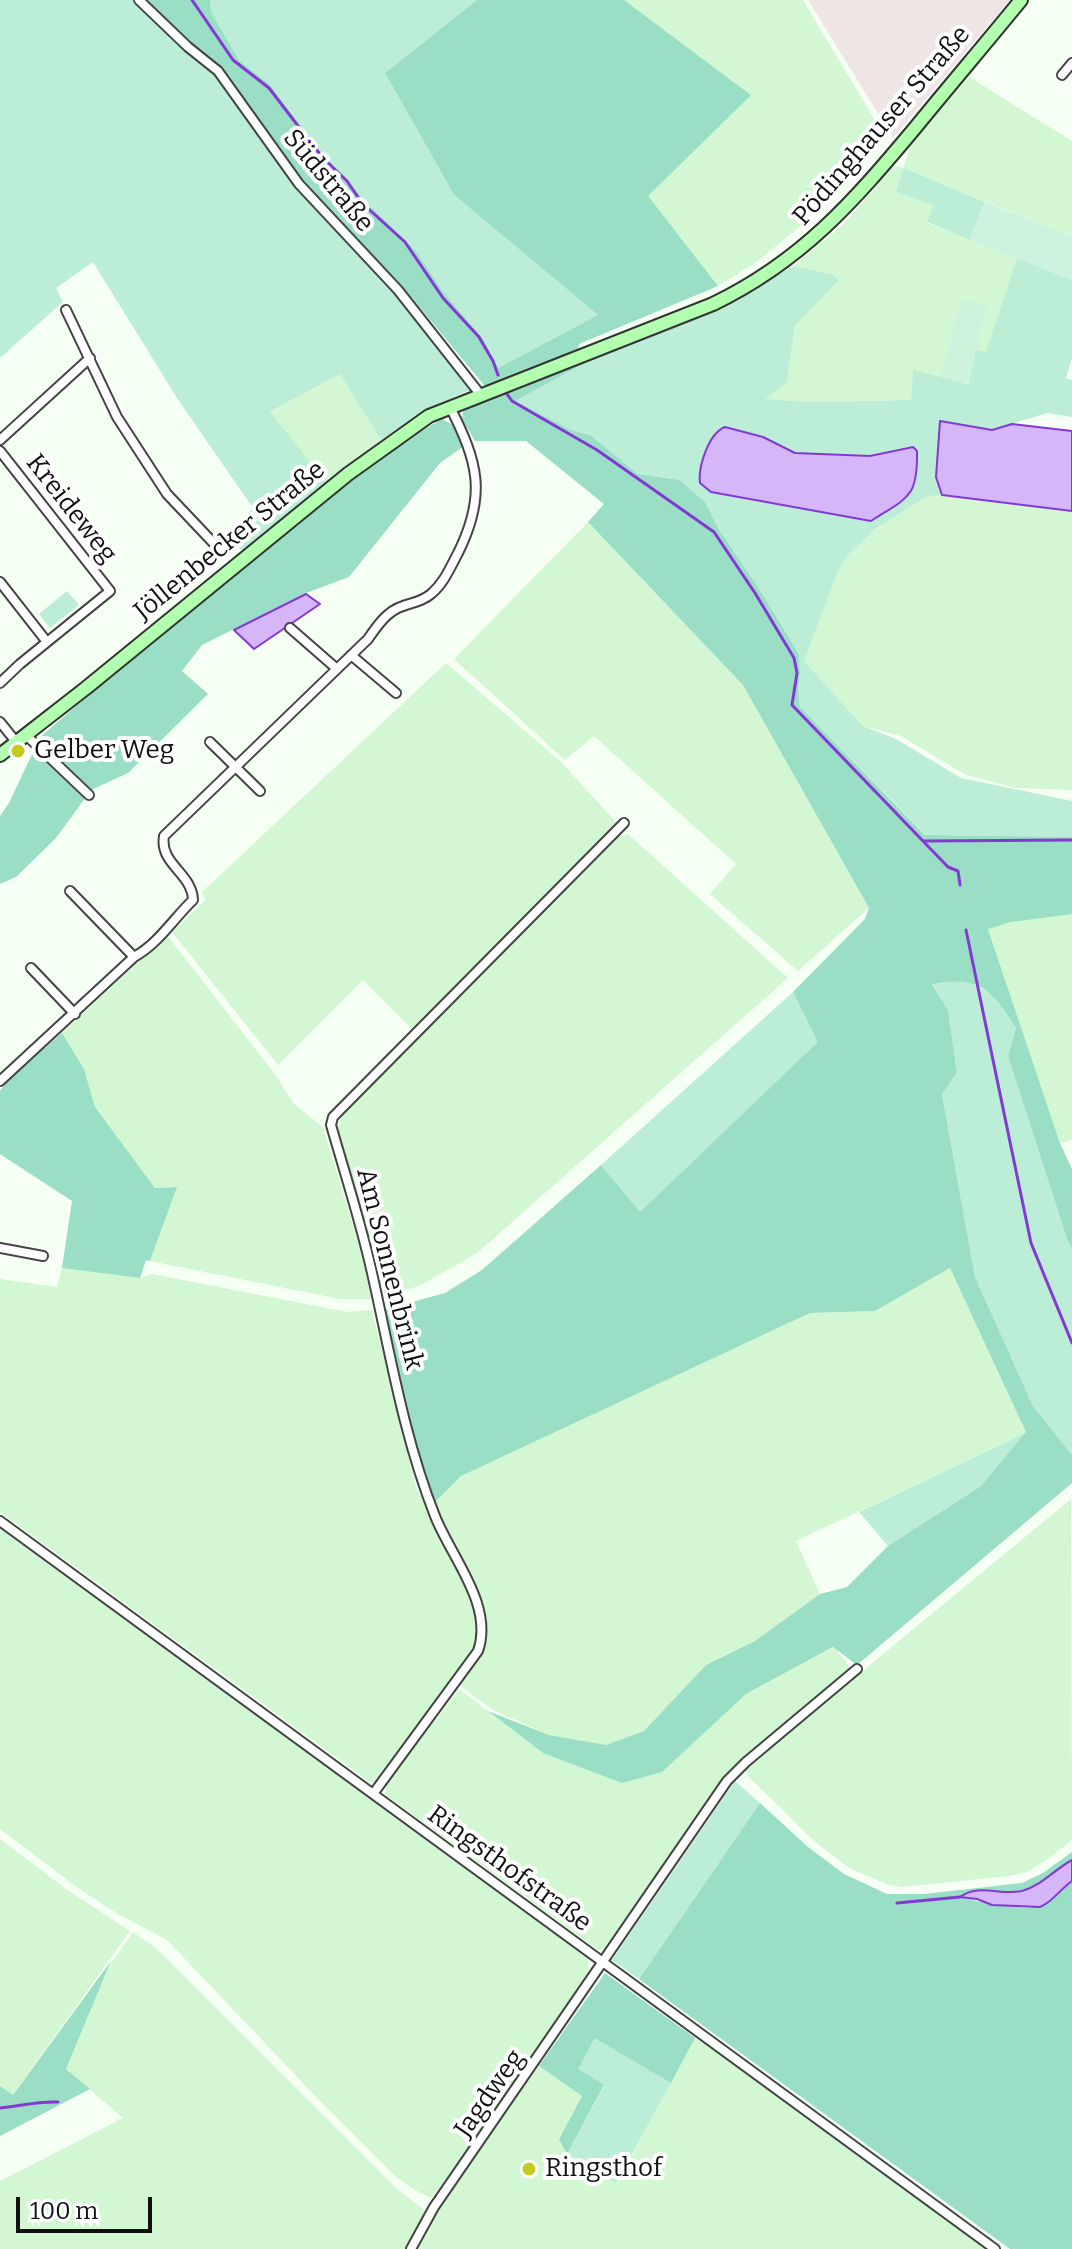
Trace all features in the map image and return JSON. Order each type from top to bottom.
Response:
[{"type":"main road","name":"Pödinghauser Straße","points":[[503,385],[713,304],[748,286],[805,247],[846,209],[1021,0]]},
{"type":"main road","name":"Jöllenbecker Straße","points":[[0,755],[348,474],[429,416],[503,385]]},
{"type":"street","name":"Südstraße","points":[[139,0],[218,71],[299,184],[398,290],[480,394]]},
{"type":"street","points":[[1062,75],[1072,63]]},
{"type":"street","points":[[66,310],[117,417],[167,494],[222,552]]},
{"type":"street","points":[[0,440],[90,358]]},
{"type":"street","points":[[0,1081],[134,957],[168,930],[173,919],[193,900],[193,888],[165,854],[162,845],[164,836],[368,639],[380,620],[402,606],[424,599],[442,583],[470,527],[476,493],[475,472],[467,440],[450,407]]},
{"type":"street","name":"Kreideweg","points":[[0,451],[110,591],[47,642]]},
{"type":"street","points":[[0,582],[47,642],[0,683]]},
{"type":"street","points":[[290,628],[337,669]]},
{"type":"street","points":[[351,655],[396,693]]},
{"type":"street","points":[[0,722],[89,795]]},
{"type":"street","points":[[210,742],[260,791]]},
{"type":"street","name":"Am Sonnenbrink","points":[[373,1794],[478,1651],[483,1623],[422,1483],[375,1288],[331,1125],[333,1117],[624,823]]},
{"type":"street","points":[[70,891],[134,957]]},
{"type":"street","points":[[31,968],[75,1014]]},
{"type":"street","points":[[0,1248],[43,1256]]},
{"type":"street","name":"Ringsthofstraße","points":[[0,1521],[995,2249]]},
{"type":"street","name":"Jagdweg","points":[[411,2249],[436,2204],[727,1781],[857,1669]]},
{"type":"shaded area","points":[[808,0],[1010,0],[893,138]]},
{"type":"shaded area","points":[[940,421],[992,430],[1012,424],[1072,431],[1072,511],[942,495],[936,477]]},
{"type":"shaded area","points":[[725,427],[763,437],[795,453],[870,456],[913,447],[917,451],[917,467],[913,487],[902,501],[871,521],[711,492],[700,483],[701,468],[714,436]]},
{"type":"shaded area","points":[[306,594],[320,604],[254,649],[234,630]]},
{"type":"shaded area","points":[[1072,1860],[1072,1881],[1040,1907],[992,1905],[960,1897],[982,1890],[1022,1891]]},
{"type":"green space","points":[[0,0],[133,0],[213,73],[297,186],[326,220],[397,291],[470,385],[470,390],[428,408],[381,440],[340,374],[270,412],[327,484],[245,552],[222,539],[253,508],[177,398],[93,262],[56,288],[63,302],[0,358]]},
{"type":"green space","points":[[145,0],[210,0],[211,12],[239,60],[270,85],[309,138],[368,204],[417,252],[441,289],[483,339],[498,368],[598,315],[454,195],[385,73],[477,0],[624,0],[751,95],[648,196],[718,286],[579,344],[578,349],[484,385],[402,286],[319,203],[221,70]]},
{"type":"green space","points":[[210,0],[477,0],[385,73],[454,195],[598,315],[498,368],[483,339],[441,289],[417,252],[368,204],[309,138],[270,85],[239,60],[211,12]]},
{"type":"green space","points":[[624,0],[803,0],[885,137],[837,193],[797,229],[758,261],[718,286],[647,196],[750,94]]},
{"type":"green space","points":[[969,77],[1072,141],[1072,236],[903,169],[896,192],[933,205],[927,223],[1017,258],[986,353],[976,350],[968,384],[913,371],[911,400],[807,402],[764,399],[787,382],[795,326],[839,280],[832,274],[793,266],[844,224],[894,166],[903,168],[911,145]]},
{"type":"green space","points":[[903,168],[985,202],[970,240],[927,222],[933,205],[896,192]]},
{"type":"green space","points":[[985,202],[1072,236],[1072,280],[970,240]]},
{"type":"green space","points":[[1017,258],[1072,280],[1072,358],[1066,378],[1072,380],[1072,417],[1047,413],[992,430],[940,422],[939,490],[942,495],[928,496],[876,528],[848,555],[839,569],[804,661],[863,726],[896,739],[961,778],[1072,801],[1072,837],[926,835],[800,707],[799,654],[718,528],[705,502],[680,480],[638,474],[590,435],[571,430],[514,401],[590,360],[730,304],[793,266],[832,274],[839,280],[795,326],[787,382],[765,399],[807,402],[911,400],[913,370],[968,384],[976,350],[986,352]],"holes":[[[725,427],[763,437],[795,453],[863,457],[906,447],[917,452],[914,486],[905,498],[888,510],[746,499],[711,492],[704,487],[699,477],[704,458]]]},
{"type":"green space","points":[[962,299],[987,306],[967,383],[941,377]]},
{"type":"green space","points":[[590,360],[515,401],[571,430],[590,435],[638,474],[680,480],[705,502],[718,528],[799,654],[800,707],[925,835],[1072,837],[1072,914],[1011,922],[988,929],[1060,1143],[1072,1169],[1072,1249],[1008,1056],[1016,1028],[1000,1004],[983,988],[962,982],[932,984],[948,1010],[957,1072],[942,1094],[975,1277],[1033,1406],[1072,1455],[1072,1483],[857,1665],[833,1647],[746,1694],[662,1772],[622,1783],[543,1753],[488,1711],[549,1735],[606,1745],[644,1731],[706,1665],[755,1641],[820,1594],[847,1587],[888,1546],[981,1486],[1026,1432],[950,1268],[875,1311],[810,1313],[461,1476],[434,1503],[424,1481],[383,1310],[445,1293],[482,1270],[601,1165],[640,1212],[818,1042],[793,992],[865,919],[869,908],[743,685],[588,522],[604,504],[526,441],[475,441],[462,419],[464,407]]},
{"type":"green space","points":[[340,374],[381,440],[327,484],[269,413]]},
{"type":"green space","points":[[442,419],[453,425],[464,446],[440,463],[349,577],[306,593],[202,645],[182,671],[208,694],[128,773],[91,790],[56,838],[16,877],[0,884],[0,816],[33,752],[31,745],[152,642],[336,494],[398,447]]},
{"type":"green space","points":[[942,495],[1072,511],[1072,790],[1016,788],[966,775],[901,736],[863,726],[804,661],[839,569],[848,555],[876,528],[928,496]]},
{"type":"green space","points":[[588,522],[743,685],[869,908],[798,971],[710,894],[736,864],[594,736],[565,760],[454,659]]},
{"type":"green space","points":[[67,591],[79,605],[50,628],[39,614]]},
{"type":"green space","points":[[446,663],[560,761],[617,823],[415,1032],[363,980],[278,1065],[172,932],[206,899],[201,893]]},
{"type":"green space","points":[[628,834],[788,978],[476,1254],[419,1286],[382,1297],[376,1261],[337,1130],[342,1116],[614,838]]},
{"type":"green space","points":[[1072,914],[1072,1140],[1060,1143],[988,928]]},
{"type":"green space","points":[[167,935],[274,1073],[294,1104],[323,1127],[367,1271],[371,1299],[340,1299],[150,1261],[177,1187],[155,1188],[95,1107],[84,1069],[62,1033]]},
{"type":"green space","points":[[964,980],[997,996],[1016,1028],[1008,1056],[1072,1249],[1072,1455],[1033,1406],[975,1277],[942,1093],[957,1071],[948,1010],[932,983]]},
{"type":"green space","points":[[793,992],[819,1042],[640,1212],[601,1165]]},
{"type":"green space","points":[[62,1033],[84,1069],[95,1107],[155,1188],[177,1187],[150,1261],[146,1260],[140,1278],[62,1268],[72,1201],[0,1154],[0,1091],[10,1078]]},
{"type":"green space","points":[[62,1268],[140,1278],[152,1274],[347,1312],[372,1310],[416,1487],[470,1596],[478,1622],[474,1650],[376,1782],[370,1782],[0,1512],[0,1279],[57,1287]]},
{"type":"green space","points":[[950,1268],[1027,1432],[796,1541],[820,1594],[755,1641],[706,1665],[644,1731],[606,1745],[549,1735],[493,1710],[459,1685],[481,1652],[487,1623],[476,1587],[434,1503],[461,1476],[810,1313],[875,1311]]},
{"type":"green space","points":[[1027,1432],[981,1486],[888,1546],[859,1512]]},
{"type":"green space","points":[[1071,1499],[1072,1840],[1027,1872],[1008,1876],[903,1887],[889,1885],[849,1868],[814,1841],[747,1775],[745,1768]]},
{"type":"green space","points":[[0,1529],[588,1959],[589,1969],[566,2008],[456,2167],[431,2198],[394,2175],[167,1940],[78,1888],[0,1829]]},
{"type":"green space","points":[[834,1647],[851,1668],[730,1774],[605,1950],[598,1950],[386,1795],[386,1784],[459,1689],[543,1753],[662,1771],[746,1694]]},
{"type":"green space","points":[[735,1781],[760,1803],[639,1979],[612,1960]]},
{"type":"green space","points":[[760,1803],[808,1847],[844,1874],[887,1894],[924,1894],[1022,1883],[1043,1873],[1072,1852],[1072,1860],[1030,1889],[1015,1892],[978,1891],[961,1897],[992,1905],[1030,1908],[1072,1881],[1072,2249],[1010,2249],[639,1979]]},
{"type":"green space","points":[[0,1839],[66,1889],[130,1931],[12,2096],[0,2086]]},
{"type":"green space","points":[[133,1932],[157,1949],[396,2188],[432,2216],[539,2066],[582,2096],[559,2138],[617,2184],[695,2038],[726,2057],[988,2249],[0,2249],[0,2181],[123,2118],[66,2069],[108,1968]]},
{"type":"green space","points":[[111,1961],[66,2069],[90,2089],[0,2136],[0,2086],[13,2095]]},
{"type":"green space","points":[[605,1973],[695,2038],[671,2083],[595,2038],[578,2069],[604,2085],[567,2154],[559,2139],[582,2096],[539,2066]]},
{"type":"green space","points":[[596,2037],[671,2083],[616,2184],[567,2154],[604,2086],[577,2069]]},
{"type":"waterway","points":[[192,0],[233,60],[269,88],[362,203],[405,242],[443,298],[479,337],[498,375]]},
{"type":"waterway","points":[[507,394],[512,401],[597,450],[714,532],[794,658],[797,673],[792,705],[948,867],[958,871],[960,885]]},
{"type":"waterway","points":[[924,841],[1072,840]]},
{"type":"waterway","points":[[966,930],[1031,1243],[1072,1343]]},
{"type":"waterway","points":[[897,1903],[960,1897]]},
{"type":"waterway","points":[[0,2108],[58,2102]]},
{"type":"place","name":"Gelber Weg","points":[[18,751]]},
{"type":"place","name":"Ringsthof","points":[[529,2169]]}]
